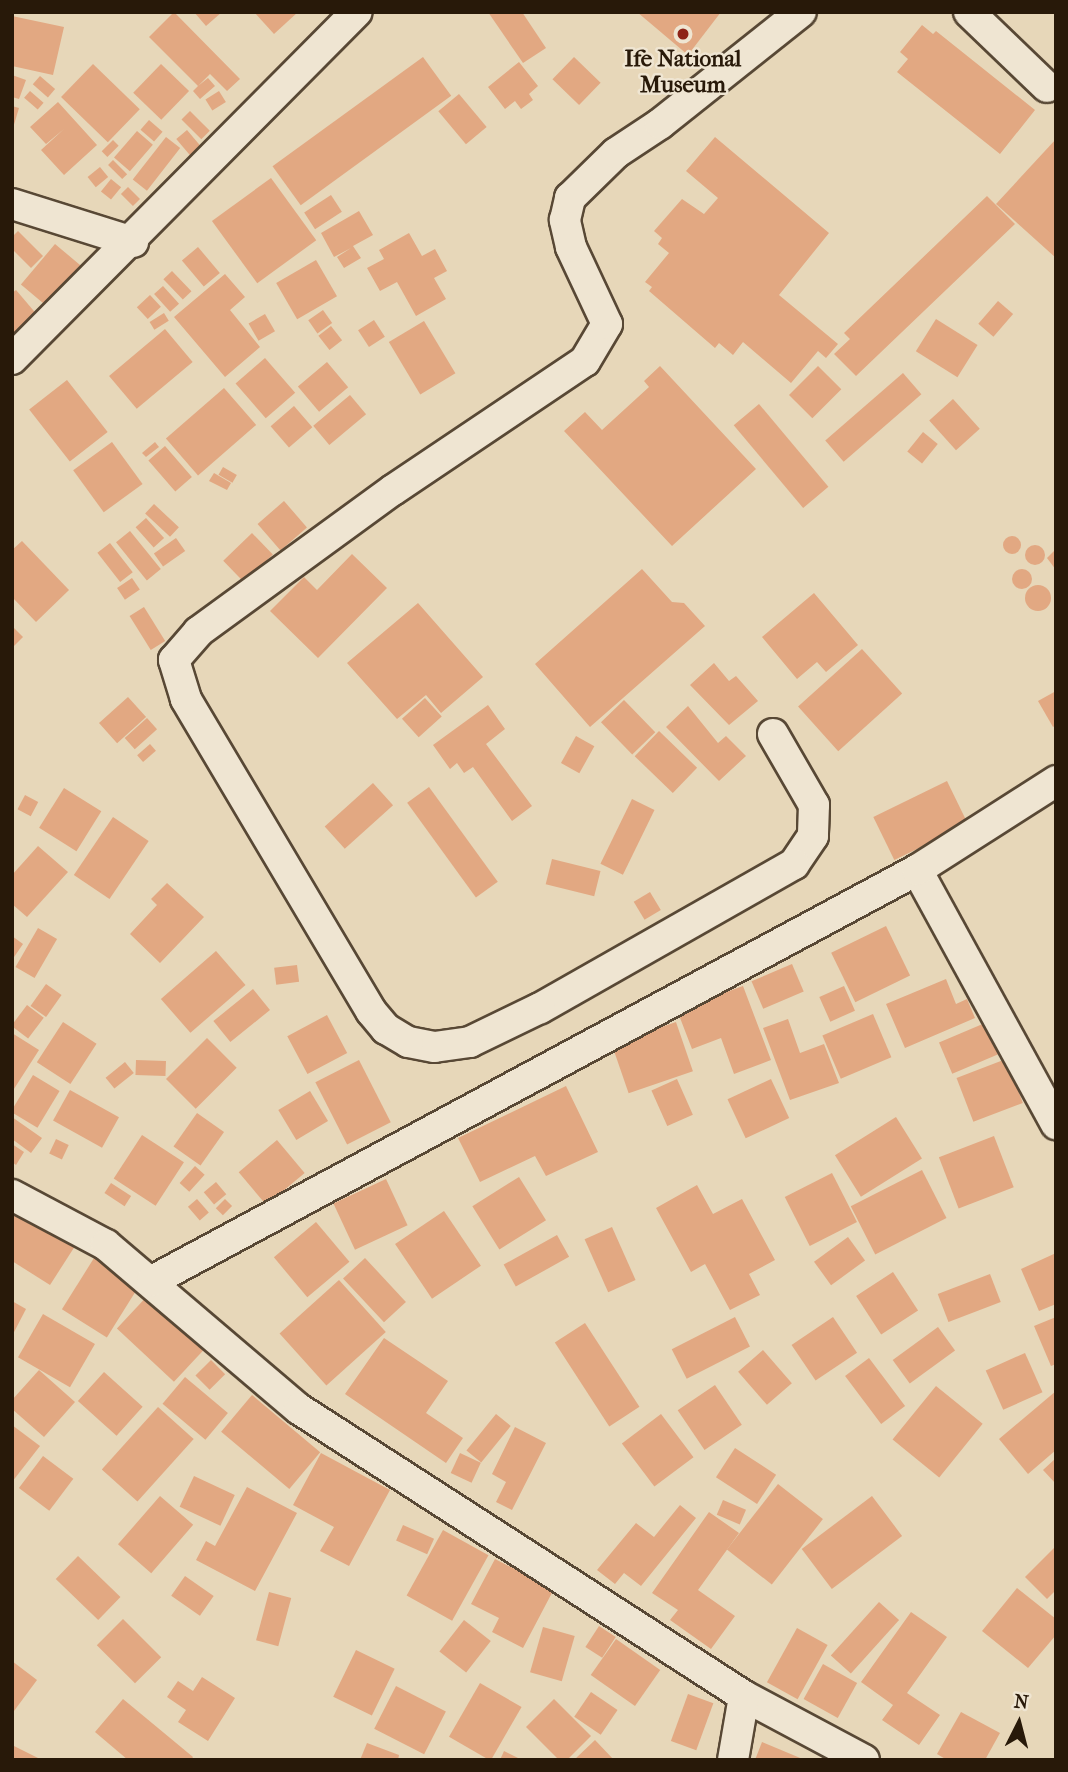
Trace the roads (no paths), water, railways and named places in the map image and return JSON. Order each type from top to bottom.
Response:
[{"type":"street","points":[[12,359],[133,242],[357,12]]},
{"type":"street","points":[[773,734],[814,805],[813,836],[794,863],[528,1014],[470,1042],[435,1047],[408,1042],[386,1029],[371,1011],[186,699],[174,660],[198,632],[393,490],[585,361],[601,341],[607,324],[571,247],[565,220],[570,198],[616,153],[801,12]]},
{"type":"street","points":[[969,12],[1053,87]]},
{"type":"street","points":[[12,204],[133,242]]},
{"type":"street","points":[[152,1281],[917,870],[1056,781]]},
{"type":"street","points":[[917,870],[1056,1124]]},
{"type":"street","points":[[12,1195],[106,1245],[152,1281],[299,1409],[744,1696],[864,1760]]},
{"type":"street","points":[[733,1760],[744,1696]]},
{"type":"place","name":"Ife National Museum","points":[[683,34]]}]
